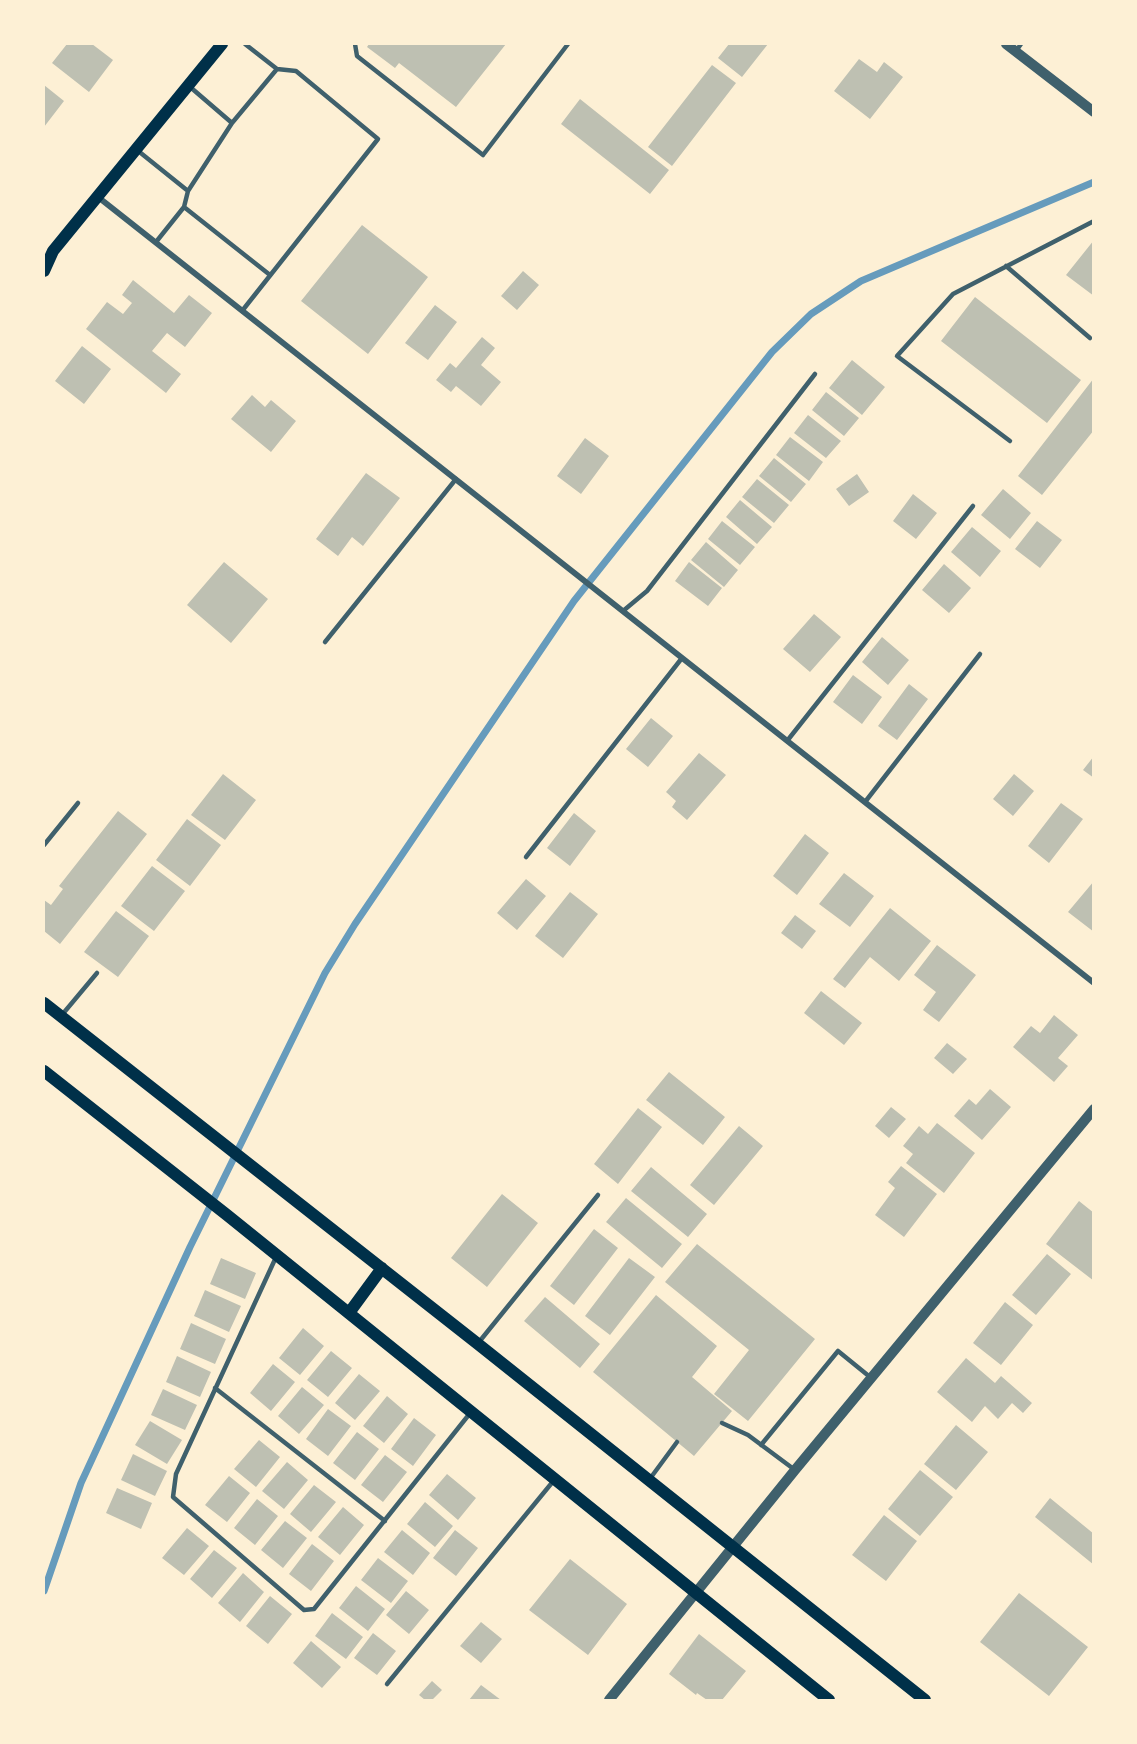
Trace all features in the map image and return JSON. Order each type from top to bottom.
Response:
[{"type":"main road","points":[[44,271],[48,254],[222,44]]},
{"type":"main road","points":[[45,1008],[61,1016],[254,1167],[925,1701]]},
{"type":"main road","points":[[44,1071],[227,1215],[829,1701]]},
{"type":"main road","points":[[349,1313],[382,1268]]},
{"type":"street","points":[[1014,46],[1094,112]]},
{"type":"street","points":[[98,196],[1094,983]]},
{"type":"street","points":[[609,1701],[795,1470],[1094,1109]]},
{"type":"lane","points":[[242,311],[378,139],[296,71],[277,69],[245,44]]},
{"type":"lane","points":[[355,44],[357,56],[483,154],[568,44]]},
{"type":"lane","points":[[156,242],[184,207],[188,191],[232,123],[277,69]]},
{"type":"lane","points":[[189,86],[232,123]]},
{"type":"lane","points":[[136,150],[188,191]]},
{"type":"lane","points":[[184,207],[270,275]]},
{"type":"lane","points":[[1010,441],[897,356],[953,294],[1094,221]]},
{"type":"lane","points":[[1006,266],[1090,338]]},
{"type":"lane","points":[[623,611],[647,591],[815,374]]},
{"type":"lane","points":[[325,642],[456,479]]},
{"type":"lane","points":[[787,741],[973,506]]},
{"type":"lane","points":[[865,802],[980,654]]},
{"type":"lane","points":[[526,857],[682,658]]},
{"type":"lane","points":[[44,845],[78,803]]},
{"type":"lane","points":[[61,1016],[97,973]]},
{"type":"lane","points":[[478,1344],[598,1195]]},
{"type":"lane","points":[[276,1255],[176,1473],[173,1497],[304,1610],[314,1609],[471,1412]]},
{"type":"lane","points":[[761,1445],[838,1351],[871,1378]]},
{"type":"lane","points":[[216,1388],[385,1521]]},
{"type":"lane","points":[[722,1423],[748,1435],[795,1470]]},
{"type":"lane","points":[[649,1480],[677,1442]]},
{"type":"lane","points":[[387,1684],[555,1479]]},
{"type":"building","points":[[67,44],[92,44],[113,60],[89,92],[52,63]]},
{"type":"building","points":[[369,44],[506,44],[456,107],[399,63],[395,68],[367,47]]},
{"type":"building","points":[[729,44],[768,44],[742,77],[718,58]]},
{"type":"building","points":[[859,59],[877,72],[884,62],[903,77],[870,119],[834,91]]},
{"type":"building","points":[[712,65],[736,83],[672,166],[648,147]]},
{"type":"building","points":[[44,85],[64,101],[44,127]]},
{"type":"building","points":[[580,99],[669,170],[650,194],[561,124]]},
{"type":"building","points":[[362,225],[428,277],[368,354],[301,301]]},
{"type":"building","points":[[1094,240],[1094,296],[1066,275]]},
{"type":"building","points":[[523,271],[539,285],[517,310],[501,296]]},
{"type":"building","points":[[133,280],[174,313],[189,295],[212,313],[185,347],[167,333],[152,351],[181,374],[166,393],[86,329],[107,302],[123,314],[132,303],[122,295]]},
{"type":"building","points":[[975,297],[1081,380],[1047,423],[941,341]]},
{"type":"building","points":[[435,305],[457,322],[428,360],[405,343]]},
{"type":"building","points":[[482,337],[495,348],[481,365],[501,382],[481,406],[456,386],[451,392],[436,380],[450,363],[456,368]]},
{"type":"building","points":[[82,346],[111,369],[84,404],[55,381]]},
{"type":"building","points":[[852,360],[885,387],[862,415],[829,388]]},
{"type":"building","points":[[1094,378],[1094,430],[1042,495],[1018,476]]},
{"type":"building","points":[[826,392],[859,418],[844,436],[812,410]]},
{"type":"building","points":[[252,395],[265,407],[271,400],[296,421],[271,452],[231,419]]},
{"type":"building","points":[[808,415],[841,441],[826,458],[794,433]]},
{"type":"building","points":[[790,437],[823,462],[809,481],[776,455]]},
{"type":"building","points":[[585,438],[609,456],[581,494],[557,476]]},
{"type":"building","points":[[774,458],[806,484],[791,502],[759,476]]},
{"type":"building","points":[[366,473],[400,498],[363,546],[352,537],[338,556],[316,539]]},
{"type":"building","points":[[857,474],[869,492],[849,506],[836,489]]},
{"type":"building","points":[[757,479],[789,505],[774,523],[742,497]]},
{"type":"building","points":[[1003,489],[1031,513],[1010,539],[981,515]]},
{"type":"building","points":[[913,494],[937,513],[916,539],[893,521]]},
{"type":"building","points":[[740,500],[772,527],[757,544],[726,517]]},
{"type":"building","points":[[722,521],[755,547],[740,565],[708,539]]},
{"type":"building","points":[[1037,521],[1062,540],[1040,568],[1015,549]]},
{"type":"building","points":[[972,527],[1001,551],[980,577],[951,552]]},
{"type":"building","points":[[706,542],[738,570],[724,587],[691,560]]},
{"type":"building","points":[[224,562],[268,599],[231,643],[187,605]]},
{"type":"building","points":[[689,562],[722,588],[708,606],[675,581]]},
{"type":"building","points":[[944,564],[971,588],[949,613],[922,590]]},
{"type":"building","points":[[814,614],[841,637],[810,672],[783,649]]},
{"type":"building","points":[[882,637],[909,660],[888,685],[862,662]]},
{"type":"building","points":[[853,675],[882,697],[862,724],[833,702]]},
{"type":"building","points":[[909,684],[928,699],[897,740],[878,726]]},
{"type":"building","points":[[651,718],[673,736],[648,767],[626,749]]},
{"type":"building","points":[[699,753],[726,775],[687,820],[672,807],[676,801],[666,792]]},
{"type":"building","points":[[1094,756],[1094,778],[1083,770]]},
{"type":"building","points":[[223,774],[256,800],[225,840],[191,815]]},
{"type":"building","points":[[1014,774],[1034,791],[1013,816],[993,799]]},
{"type":"building","points":[[1061,803],[1083,819],[1049,863],[1028,846]]},
{"type":"building","points":[[118,811],[147,834],[60,944],[44,931],[44,900],[51,905],[63,889],[59,886]]},
{"type":"building","points":[[574,813],[596,831],[570,866],[547,848]]},
{"type":"building","points":[[187,819],[221,845],[190,886],[156,860]]},
{"type":"building","points":[[805,834],[829,853],[797,895],[773,876]]},
{"type":"building","points":[[152,866],[185,891],[154,931],[121,906]]},
{"type":"building","points":[[844,873],[874,896],[850,927],[819,904]]},
{"type":"building","points":[[526,879],[546,896],[517,930],[497,913]]},
{"type":"building","points":[[1094,881],[1094,932],[1068,912]]},
{"type":"building","points":[[570,892],[598,914],[563,958],[535,936]]},
{"type":"building","points":[[890,908],[931,941],[899,981],[870,957],[845,988],[833,979]]},
{"type":"building","points":[[116,911],[149,936],[118,977],[84,952]]},
{"type":"building","points":[[795,915],[816,931],[802,949],[781,933]]},
{"type":"building","points":[[937,945],[976,975],[939,1022],[923,1010],[936,992],[914,975]]},
{"type":"building","points":[[821,991],[862,1023],[844,1045],[804,1013]]},
{"type":"building","points":[[1054,1015],[1078,1035],[1058,1058],[1068,1066],[1054,1082],[1013,1047],[1031,1026],[1040,1033]]},
{"type":"building","points":[[947,1043],[967,1059],[953,1074],[934,1058]]},
{"type":"building","points":[[669,1072],[725,1117],[703,1145],[646,1100]]},
{"type":"building","points":[[990,1089],[1011,1107],[982,1140],[954,1116],[969,1099],[976,1105]]},
{"type":"building","points":[[891,1107],[906,1119],[889,1138],[875,1126]]},
{"type":"building","points":[[638,1108],[662,1127],[618,1184],[594,1164]]},
{"type":"building","points":[[937,1123],[975,1153],[944,1193],[906,1163],[913,1154],[903,1146],[919,1126],[928,1134]]},
{"type":"building","points":[[739,1126],[763,1146],[714,1205],[690,1185]]},
{"type":"building","points":[[901,1166],[937,1194],[904,1237],[875,1215],[895,1188],[888,1182]]},
{"type":"building","points":[[651,1167],[707,1214],[688,1237],[631,1191]]},
{"type":"building","points":[[502,1194],[538,1223],[487,1287],[451,1258]]},
{"type":"building","points":[[626,1198],[682,1244],[662,1268],[606,1222]]},
{"type":"building","points":[[1079,1201],[1094,1213],[1094,1281],[1046,1244]]},
{"type":"building","points":[[594,1229],[618,1248],[574,1305],[550,1286]]},
{"type":"building","points":[[697,1244],[815,1339],[748,1421],[714,1394],[749,1350],[665,1282]]},
{"type":"building","points":[[1047,1254],[1071,1274],[1036,1315],[1012,1295]]},
{"type":"building","points":[[221,1258],[256,1273],[245,1299],[210,1284]]},
{"type":"building","points":[[629,1258],[655,1277],[610,1335],[585,1316]]},
{"type":"building","points":[[205,1290],[241,1306],[229,1332],[194,1316]]},
{"type":"building","points":[[656,1295],[717,1346],[692,1377],[732,1411],[694,1456],[593,1372]]},
{"type":"building","points":[[545,1297],[600,1344],[580,1368],[524,1321]]},
{"type":"building","points":[[1005,1302],[1033,1325],[1001,1365],[973,1343]]},
{"type":"building","points":[[191,1323],[226,1339],[215,1364],[180,1349]]},
{"type":"building","points":[[303,1328],[324,1346],[300,1375],[279,1358]]},
{"type":"building","points":[[331,1351],[352,1368],[328,1397],[307,1380]]},
{"type":"building","points":[[177,1356],[211,1372],[200,1397],[166,1382]]},
{"type":"building","points":[[966,1358],[995,1383],[1001,1376],[1032,1403],[1023,1413],[1012,1403],[998,1419],[985,1406],[972,1422],[937,1392]]},
{"type":"building","points":[[273,1364],[295,1382],[271,1411],[250,1393]]},
{"type":"building","points":[[359,1374],[380,1391],[355,1420],[335,1403]]},
{"type":"building","points":[[302,1387],[324,1405],[299,1434],[278,1416]]},
{"type":"building","points":[[163,1389],[197,1405],[185,1430],[151,1415]]},
{"type":"building","points":[[387,1396],[408,1414],[384,1443],[363,1426]]},
{"type":"building","points":[[328,1409],[351,1426],[328,1456],[306,1439]]},
{"type":"building","points":[[414,1418],[436,1435],[413,1466],[391,1449]]},
{"type":"building","points":[[150,1421],[182,1440],[167,1464],[135,1445]]},
{"type":"building","points":[[956,1425],[988,1452],[956,1490],[924,1464]]},
{"type":"building","points":[[357,1432],[379,1449],[355,1480],[333,1463]]},
{"type":"building","points":[[259,1440],[280,1457],[256,1487],[234,1469]]},
{"type":"building","points":[[133,1454],[167,1471],[155,1496],[121,1480]]},
{"type":"building","points":[[385,1455],[407,1472],[383,1502],[361,1485]]},
{"type":"building","points":[[287,1462],[308,1480],[284,1509],[262,1491]]},
{"type":"building","points":[[920,1470],[953,1497],[920,1536],[888,1509]]},
{"type":"building","points":[[447,1474],[476,1498],[458,1520],[429,1495]]},
{"type":"building","points":[[229,1476],[250,1493],[227,1522],[205,1505]]},
{"type":"building","points":[[314,1485],[336,1502],[311,1532],[290,1514]]},
{"type":"building","points":[[117,1488],[152,1503],[141,1529],[106,1513]]},
{"type":"building","points":[[1050,1498],[1094,1534],[1094,1565],[1035,1517]]},
{"type":"building","points":[[257,1499],[278,1516],[255,1545],[234,1528]]},
{"type":"building","points":[[425,1502],[453,1526],[435,1547],[407,1524]]},
{"type":"building","points":[[343,1507],[364,1525],[340,1555],[318,1537]]},
{"type":"building","points":[[884,1515],[917,1541],[886,1581],[852,1555]]},
{"type":"building","points":[[285,1521],[307,1538],[283,1568],[261,1550]]},
{"type":"building","points":[[187,1528],[209,1546],[184,1575],[162,1558]]},
{"type":"building","points":[[402,1530],[430,1553],[413,1575],[384,1552]]},
{"type":"building","points":[[455,1530],[478,1548],[456,1576],[433,1558]]},
{"type":"building","points":[[312,1544],[334,1561],[311,1591],[289,1574]]},
{"type":"building","points":[[214,1550],[237,1568],[212,1598],[190,1579]]},
{"type":"building","points":[[378,1558],[408,1581],[391,1603],[361,1580]]},
{"type":"building","points":[[570,1559],[627,1604],[588,1655],[529,1610]]},
{"type":"building","points":[[243,1573],[264,1592],[240,1622],[218,1603]]},
{"type":"building","points":[[356,1586],[385,1609],[368,1631],[339,1608]]},
{"type":"building","points":[[406,1591],[429,1610],[409,1634],[386,1615]]},
{"type":"building","points":[[1019,1593],[1088,1647],[1049,1696],[980,1642]]},
{"type":"building","points":[[270,1596],[292,1614],[268,1644],[246,1626]]},
{"type":"building","points":[[332,1613],[363,1637],[346,1659],[315,1636]]},
{"type":"building","points":[[481,1622],[502,1639],[481,1663],[460,1646]]},
{"type":"building","points":[[373,1633],[396,1651],[377,1675],[354,1658]]},
{"type":"building","points":[[699,1634],[746,1671],[722,1700],[707,1700],[697,1693],[696,1695],[669,1674]]},
{"type":"building","points":[[311,1641],[341,1667],[322,1688],[293,1663]]},
{"type":"building","points":[[432,1681],[442,1690],[432,1700],[425,1700],[419,1695]]},
{"type":"building","points":[[481,1685],[501,1700],[469,1700]]},
{"type":"waterway","points":[[44,1591],[81,1483],[190,1247],[325,973],[355,924],[574,601],[772,352],[811,314],[861,281],[1094,182]]}]
